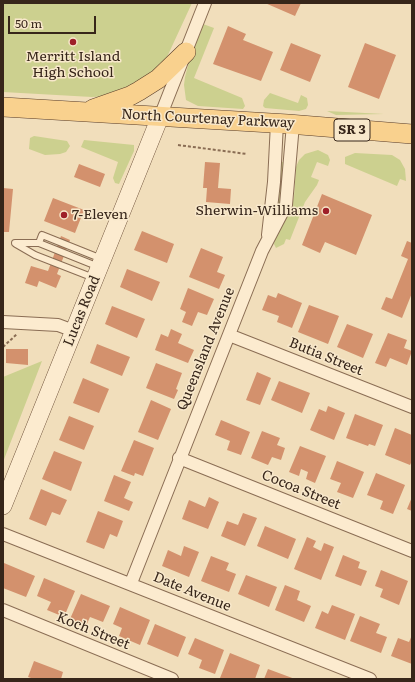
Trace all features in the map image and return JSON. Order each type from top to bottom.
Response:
[{"type":"main road","points":[[84,112],[130,96],[158,79],[186,52]]},
{"type":"main road","name":"North Courtenay Parkway","points":[[3,107],[285,124],[412,134]]},
{"type":"street","points":[[160,117],[205,3]]},
{"type":"street","name":"Lucas Road","points":[[3,506],[160,117]]},
{"type":"street","name":"Queensland Avenue","points":[[130,583],[267,238],[286,205],[285,124]]},
{"type":"street","points":[[3,322],[58,325],[74,331]]},
{"type":"street","name":"Butia Street","points":[[229,335],[412,408]]},
{"type":"street","name":"Cocoa Street","points":[[179,458],[412,551]]},
{"type":"street","name":"Date Avenue","points":[[3,534],[370,679]]},
{"type":"street","name":"Koch Street","points":[[3,610],[172,679]]},
{"type":"lane","points":[[42,236],[99,268],[35,255],[15,243],[39,243],[42,236]]},
{"type":"path","points":[[178,145],[246,154]]},
{"type":"green space","name":"Merritt Island High School","points":[[3,3],[192,3],[161,70],[112,96],[92,97],[3,92]]},
{"type":"green space","points":[[203,24],[214,28],[194,78],[242,98],[245,106],[243,109],[198,106],[186,100],[184,85],[185,77],[191,54]]},
{"type":"green space","points":[[270,93],[298,103],[301,95],[307,98],[308,105],[306,109],[299,111],[265,108],[263,106],[264,100]]},
{"type":"green space","points":[[327,111],[384,114],[336,115]]},
{"type":"green space","points":[[34,136],[67,141],[70,146],[66,152],[45,155],[29,149],[30,138]]},
{"type":"green space","points":[[84,140],[134,145],[134,151],[119,184],[115,183],[113,178],[118,162],[81,147]]},
{"type":"green space","points":[[318,150],[328,155],[330,160],[328,166],[317,162],[311,177],[319,180],[317,185],[305,202],[290,240],[286,239],[284,244],[276,248],[274,244],[276,231],[290,213],[294,197],[296,167],[299,160],[305,154]]},
{"type":"green space","points":[[355,153],[392,155],[400,160],[405,169],[406,181],[400,179],[397,186],[345,164],[345,157]]},
{"type":"green space","points":[[284,162],[280,205],[274,214],[280,164]]},
{"type":"green space","points":[[42,361],[3,462],[3,377]]},
{"type":"building","points":[[265,3],[301,3],[295,16]]},
{"type":"building","points":[[228,26],[246,34],[243,40],[273,52],[261,81],[213,64]]},
{"type":"building","points":[[291,43],[321,55],[310,82],[280,70]]},
{"type":"building","points":[[365,43],[396,55],[379,99],[348,87]]},
{"type":"building","points":[[205,162],[220,163],[218,188],[231,189],[230,204],[206,202],[207,188],[203,188]]},
{"type":"building","points":[[79,164],[105,174],[100,187],[74,177]]},
{"type":"building","points":[[3,188],[13,189],[9,232],[3,232]]},
{"type":"building","points":[[322,194],[372,215],[356,255],[325,242],[320,253],[302,245]]},
{"type":"building","name":"7-Eleven","points":[[53,198],[84,210],[75,233],[44,221]]},
{"type":"building","points":[[142,231],[174,244],[167,263],[134,250]]},
{"type":"building","points":[[61,236],[70,240],[57,274],[61,276],[56,288],[39,281],[37,287],[25,283],[31,266],[48,271]]},
{"type":"building","points":[[407,241],[412,243],[412,293],[402,318],[381,309],[386,297],[392,299],[408,259],[401,256]]},
{"type":"building","points":[[201,248],[223,257],[217,272],[225,275],[219,289],[189,277]]},
{"type":"building","points":[[127,269],[160,282],[152,301],[120,287]]},
{"type":"building","points":[[188,288],[214,299],[207,315],[198,312],[192,326],[182,322],[186,312],[180,309]]},
{"type":"building","points":[[278,293],[302,303],[292,328],[277,322],[279,316],[262,310],[268,295],[276,298]]},
{"type":"building","points":[[309,305],[339,316],[328,344],[298,332]]},
{"type":"building","points":[[112,306],[145,319],[137,338],[105,324]]},
{"type":"building","points":[[347,324],[373,334],[363,358],[337,347]]},
{"type":"building","points":[[171,329],[182,334],[178,343],[194,350],[188,363],[155,350],[161,334],[168,337]]},
{"type":"building","points":[[388,333],[407,340],[404,348],[412,351],[407,365],[390,358],[386,367],[375,363]]},
{"type":"building","points":[[97,344],[130,357],[122,376],[90,363]]},
{"type":"building","points":[[6,349],[28,349],[28,365],[6,363]]},
{"type":"building","points":[[156,363],[182,373],[174,399],[146,388]]},
{"type":"building","points":[[257,372],[271,378],[260,405],[246,400]]},
{"type":"building","points":[[83,378],[109,389],[99,413],[73,403]]},
{"type":"building","points":[[279,381],[310,393],[302,413],[271,400]]},
{"type":"building","points":[[151,400],[171,409],[158,440],[138,432]]},
{"type":"building","points":[[328,406],[345,413],[334,440],[310,430],[319,409],[326,412]]},
{"type":"building","points":[[355,414],[383,425],[375,446],[369,444],[368,446],[346,438]]},
{"type":"building","points":[[69,416],[94,426],[84,450],[59,440]]},
{"type":"building","points":[[221,420],[250,432],[241,455],[227,450],[230,441],[215,435]]},
{"type":"building","points":[[395,428],[412,435],[412,461],[410,465],[385,455]]},
{"type":"building","points":[[262,431],[280,438],[277,445],[285,448],[281,460],[272,457],[268,465],[251,458]]},
{"type":"building","points":[[134,440],[154,448],[143,476],[135,473],[134,476],[121,471]]},
{"type":"building","points":[[300,446],[326,456],[315,483],[306,479],[308,472],[301,469],[299,476],[289,472]]},
{"type":"building","points":[[54,451],[82,462],[71,491],[42,479]]},
{"type":"building","points":[[337,461],[364,472],[353,498],[337,492],[341,483],[330,479]]},
{"type":"building","points":[[376,473],[405,485],[393,514],[380,509],[383,501],[367,495]]},
{"type":"building","points":[[114,475],[131,482],[124,498],[133,502],[129,511],[104,501]]},
{"type":"building","points":[[41,489],[67,500],[60,515],[52,512],[46,526],[29,519]]},
{"type":"building","points":[[209,497],[219,502],[208,529],[182,519],[189,500],[205,507]]},
{"type":"building","points":[[412,497],[412,511],[407,509]]},
{"type":"building","points":[[98,511],[123,521],[117,537],[110,534],[104,549],[86,542]]},
{"type":"building","points":[[243,513],[257,518],[245,546],[221,536],[227,521],[238,525]]},
{"type":"building","points":[[265,526],[296,539],[288,559],[257,546]]},
{"type":"building","points":[[307,537],[316,541],[313,547],[321,551],[324,543],[334,547],[321,580],[294,569]]},
{"type":"building","points":[[184,546],[199,552],[189,577],[162,566],[168,550],[181,556]]},
{"type":"building","points":[[343,555],[360,562],[358,568],[367,571],[361,586],[335,576]]},
{"type":"building","points":[[211,556],[229,563],[226,570],[236,574],[229,592],[201,581]]},
{"type":"building","points":[[4,563],[35,576],[26,597],[3,588]]},
{"type":"building","points":[[381,570],[408,581],[399,605],[380,597],[383,589],[375,586]]},
{"type":"building","points":[[246,575],[277,587],[269,607],[238,594]]},
{"type":"building","points":[[44,578],[75,591],[64,617],[47,610],[51,602],[37,596]]},
{"type":"building","points":[[285,585],[300,591],[297,600],[311,606],[304,622],[275,610]]},
{"type":"building","points":[[81,594],[110,606],[103,622],[90,617],[86,626],[70,619]]},
{"type":"building","points":[[332,605],[355,614],[345,640],[315,628],[322,611],[328,614]]},
{"type":"building","points":[[120,607],[150,620],[140,645],[119,636],[122,628],[113,624]]},
{"type":"building","points":[[360,616],[380,624],[376,633],[387,637],[381,653],[350,641]]},
{"type":"building","points":[[155,624],[186,637],[178,657],[147,644]]},
{"type":"building","points":[[412,635],[412,664],[391,656],[398,638],[409,642]]},
{"type":"building","points":[[195,638],[224,650],[215,674],[199,668],[202,660],[188,654]]},
{"type":"building","points":[[230,653],[260,665],[255,679],[220,678]]},
{"type":"building","points":[[34,661],[63,672],[61,679],[34,679],[28,677]]},
{"type":"building","points":[[268,669],[295,679],[264,679]]},
{"type":"place","name":"Merritt Island High School","points":[[73,42]]},
{"type":"place","name":"Sherwin-Williams","points":[[326,211]]},
{"type":"place","name":"7-Eleven","points":[[64,215]]}]
